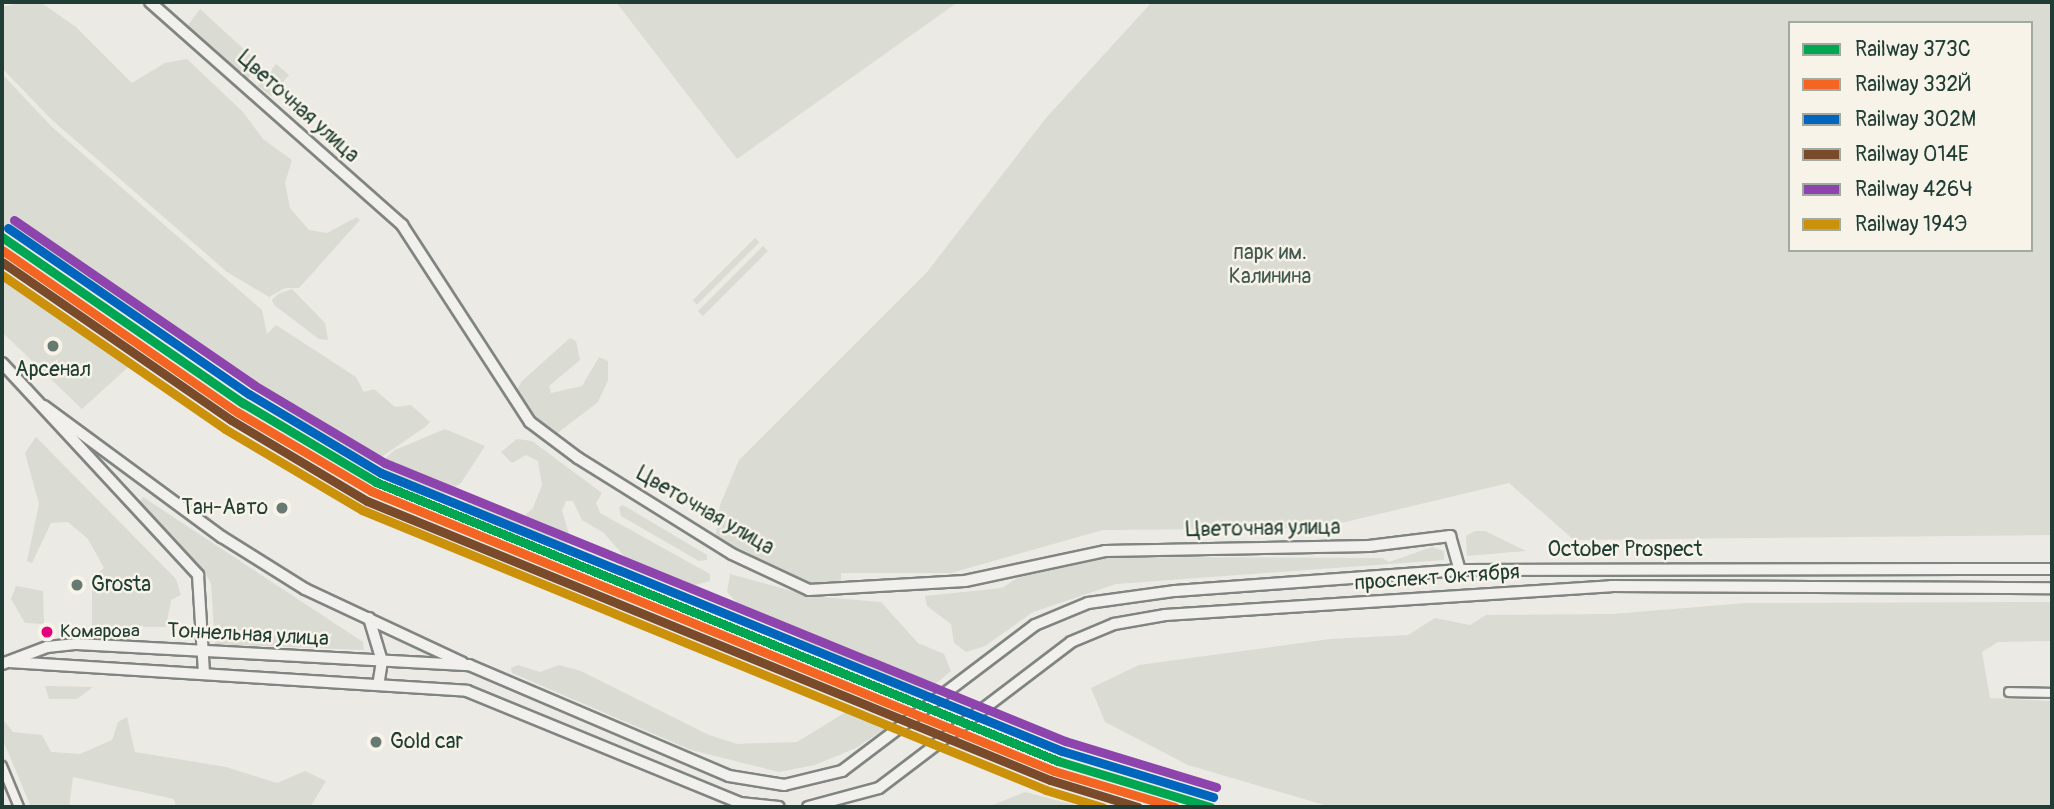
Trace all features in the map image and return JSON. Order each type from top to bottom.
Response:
[{"type":"main road","name":"Цветочная улица","points":[[150,2],[402,225],[530,422],[578,458],[732,554],[809,590],[965,581],[1105,551],[1369,546],[1450,536],[1460,570]]},
{"type":"main road","points":[[2,363],[198,575],[204,673]]},
{"type":"main road","points":[[44,406],[222,537],[305,589],[469,665]]},
{"type":"main road","name":"October Prospect","points":[[842,771],[1035,625],[1088,603],[1175,591],[1460,570],[2052,569]]},
{"type":"main road","name":"проспект Октября","points":[[808,807],[878,788],[1071,642],[1114,624],[1166,615],[1611,586],[2052,589]]},
{"type":"main road","points":[[369,618],[382,661],[378,685]]},
{"type":"main road","name":"Тоннельная улица","points":[[4,663],[47,647],[76,644],[469,665],[729,776],[784,785],[842,771]]},
{"type":"main road","name":"Тоннельная улица","points":[[4,663],[467,691],[740,803],[779,807]]},
{"type":"street","points":[[2009,692],[2052,694]]},
{"type":"street","points":[[2,766],[19,807]]},
{"type":"shaded area","points":[[616,2],[958,2],[737,159]]},
{"type":"shaded area","points":[[2,270],[135,361],[82,409],[2,332]]},
{"type":"green space","points":[[40,2],[76,27],[132,83],[165,63],[187,59],[243,112],[263,139],[292,160],[285,183],[290,208],[309,230],[327,233],[357,217],[360,220],[299,288],[285,288],[269,297],[227,272],[52,120],[2,68],[2,7]]},
{"type":"green space","name":"парк им. Калинина","points":[[1152,2],[2052,2],[2052,535],[1574,540],[1509,483],[1320,528],[1103,530],[951,573],[841,573],[841,583],[808,584],[715,539],[720,505],[739,460],[927,272],[1046,118]]},
{"type":"green space","points":[[200,9],[258,62],[248,79],[186,28]]},
{"type":"green space","points":[[276,64],[289,75],[271,96],[258,85]]},
{"type":"green space","points":[[2,74],[52,127],[262,310],[267,334],[276,325],[356,377],[364,392],[374,389],[395,407],[411,405],[430,422],[374,462],[342,456],[281,406],[157,320],[142,321],[2,224]]},
{"type":"green space","points":[[755,238],[759,242],[697,304],[693,300]]},
{"type":"green space","points":[[763,246],[768,251],[703,316],[698,311]]},
{"type":"green space","points":[[292,289],[325,323],[328,340],[319,339],[274,305],[272,300],[278,294]]},
{"type":"green space","points":[[570,338],[576,341],[580,360],[549,386],[551,393],[582,386],[599,357],[608,361],[608,380],[598,402],[555,435],[531,416],[516,392],[522,381]]},
{"type":"green space","points":[[445,429],[485,446],[461,483],[437,499],[418,496],[381,478],[381,462],[395,450]]},
{"type":"green space","points":[[36,437],[176,579],[181,595],[171,600],[166,627],[92,627],[92,578],[104,568],[88,539],[68,522],[51,523],[32,563],[27,561],[39,504],[25,453]]},
{"type":"green space","points":[[517,439],[532,441],[602,493],[596,503],[600,513],[710,574],[710,581],[684,588],[632,565],[604,533],[582,520],[573,501],[566,501],[562,511],[570,538],[562,552],[466,516],[462,511],[468,500],[522,518],[533,508],[542,485],[538,461],[526,455],[512,463],[501,452]]},
{"type":"green space","points":[[143,497],[363,642],[364,650],[215,644],[211,584],[204,570],[140,501]]},
{"type":"green space","points":[[623,505],[707,555],[707,560],[699,561],[621,516],[619,507]]},
{"type":"green space","points":[[1475,531],[1485,531],[1526,551],[1467,556],[1466,536]]},
{"type":"green space","points":[[1432,547],[1444,551],[1444,560],[1116,584],[1033,612],[985,646],[966,652],[954,643],[951,624],[927,606],[925,596],[1002,588],[1022,575],[1099,557],[1382,558],[1389,562]]},
{"type":"green space","points":[[730,574],[810,596],[881,602],[918,643],[944,654],[951,671],[919,698],[905,694],[816,652],[783,625],[745,611],[727,592]]},
{"type":"green space","points":[[16,586],[43,591],[44,624],[25,623],[11,599]]},
{"type":"green space","points":[[2052,602],[2052,641],[1998,642],[1982,652],[1990,698],[2052,701],[2052,807],[1331,807],[1188,765],[1105,722],[1091,688],[1139,665],[1330,639],[1408,635],[1435,618],[1470,625],[1486,615],[1612,614],[1746,603]]},
{"type":"green space","points":[[518,665],[540,672],[559,665],[581,671],[709,735],[737,744],[797,742],[849,710],[893,723],[856,748],[815,765],[779,772],[691,750],[512,673],[511,668]]},
{"type":"green space","points":[[45,686],[93,687],[77,699],[49,699]]},
{"type":"green space","points":[[127,717],[135,752],[226,767],[277,783],[305,771],[326,781],[310,807],[176,807],[174,799],[73,777],[69,807],[31,807],[2,738],[2,718],[13,732],[42,735],[51,752],[80,754],[112,740],[118,722]]},
{"type":"green space","points":[[1025,792],[1082,807],[988,807]]},
{"type":"rail line","name":"426Ч","points":[[14,220],[254,385],[385,463],[1065,741],[1216,787]]},
{"type":"rail line","name":"302М","points":[[8,228],[249,394],[381,473],[1062,751],[1213,797]]},
{"type":"rail line","name":"373C","points":[[2,237],[243,403],[376,482],[1058,761],[1210,807]]},
{"type":"rail line","name":"332Й","points":[[2,250],[237,412],[371,491],[1054,771],[1175,807]]},
{"type":"rail line","name":"014Е","points":[[2,262],[231,420],[367,501],[1050,780],[1138,807]]},
{"type":"rail line","name":"194Э","points":[[2,275],[225,429],[362,510],[1046,790],[1102,807]]},
{"type":"place","name":"Арсенал","points":[[53,346]]},
{"type":"place","name":"Тан-Авто","points":[[282,508]]},
{"type":"place","name":"Grosta","points":[[77,585]]},
{"type":"place","name":"Комарова","points":[[47,632]]},
{"type":"place","name":"Gold car","points":[[376,742]]}]
